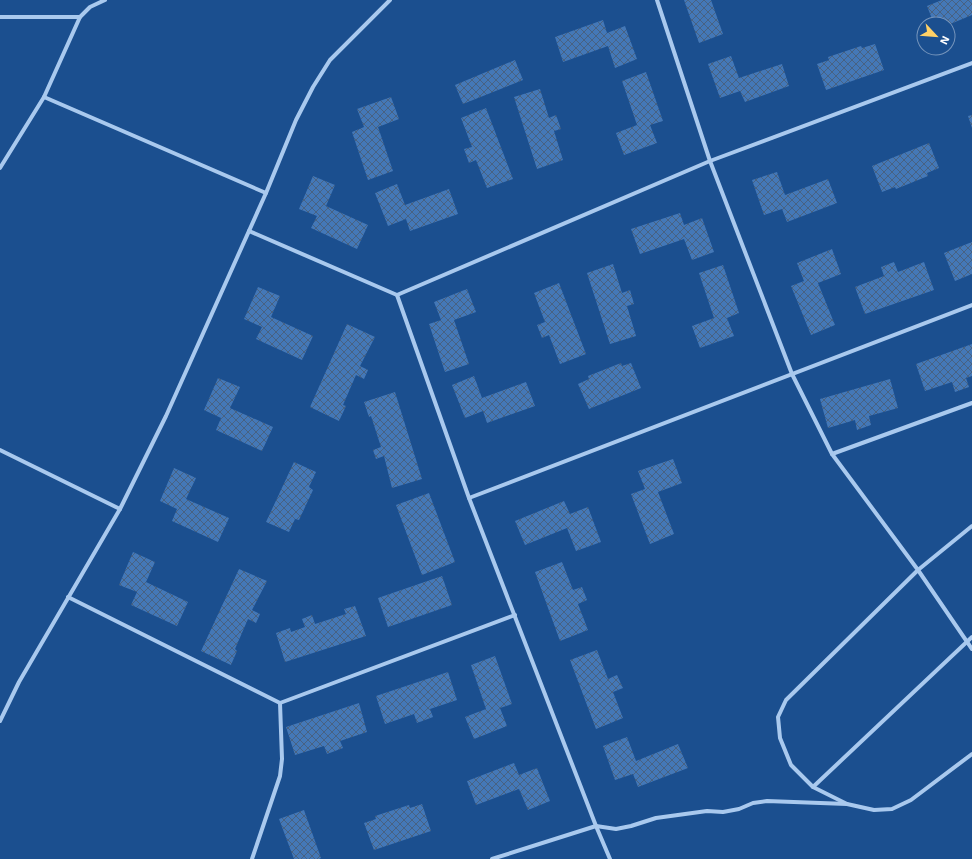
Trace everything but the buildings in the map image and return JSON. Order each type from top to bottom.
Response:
[{"type":"street","points":[[0,168],[44,97],[80,17],[90,7],[105,0]]},
{"type":"street","points":[[0,721],[19,682],[120,509],[166,416],[266,193],[296,120],[330,60],[390,0]]},
{"type":"street","points":[[657,0],[710,161],[792,374],[832,454],[918,570],[968,641],[972,649]]},
{"type":"street","points":[[0,17],[80,17]]},
{"type":"street","points":[[249,231],[398,295],[710,161],[972,63]]},
{"type":"street","points":[[44,97],[266,193]]},
{"type":"street","points":[[398,295],[469,498],[610,859]]},
{"type":"street","points":[[469,498],[972,305]]},
{"type":"street","points":[[832,454],[972,403]]},
{"type":"street","points":[[0,450],[120,509]]},
{"type":"street","points":[[847,804],[813,787],[791,765],[780,738],[778,717],[786,700],[918,570],[972,526]]},
{"type":"street","points":[[68,597],[280,703],[515,615]]},
{"type":"street","points":[[813,787],[972,637]]},
{"type":"street","points":[[252,859],[280,776],[282,759],[280,703]]},
{"type":"street","points":[[492,859],[596,826],[616,829],[656,818],[701,812],[723,812],[739,809],[753,803],[767,801],[847,804],[874,810],[892,809],[911,800],[972,754]]}]
